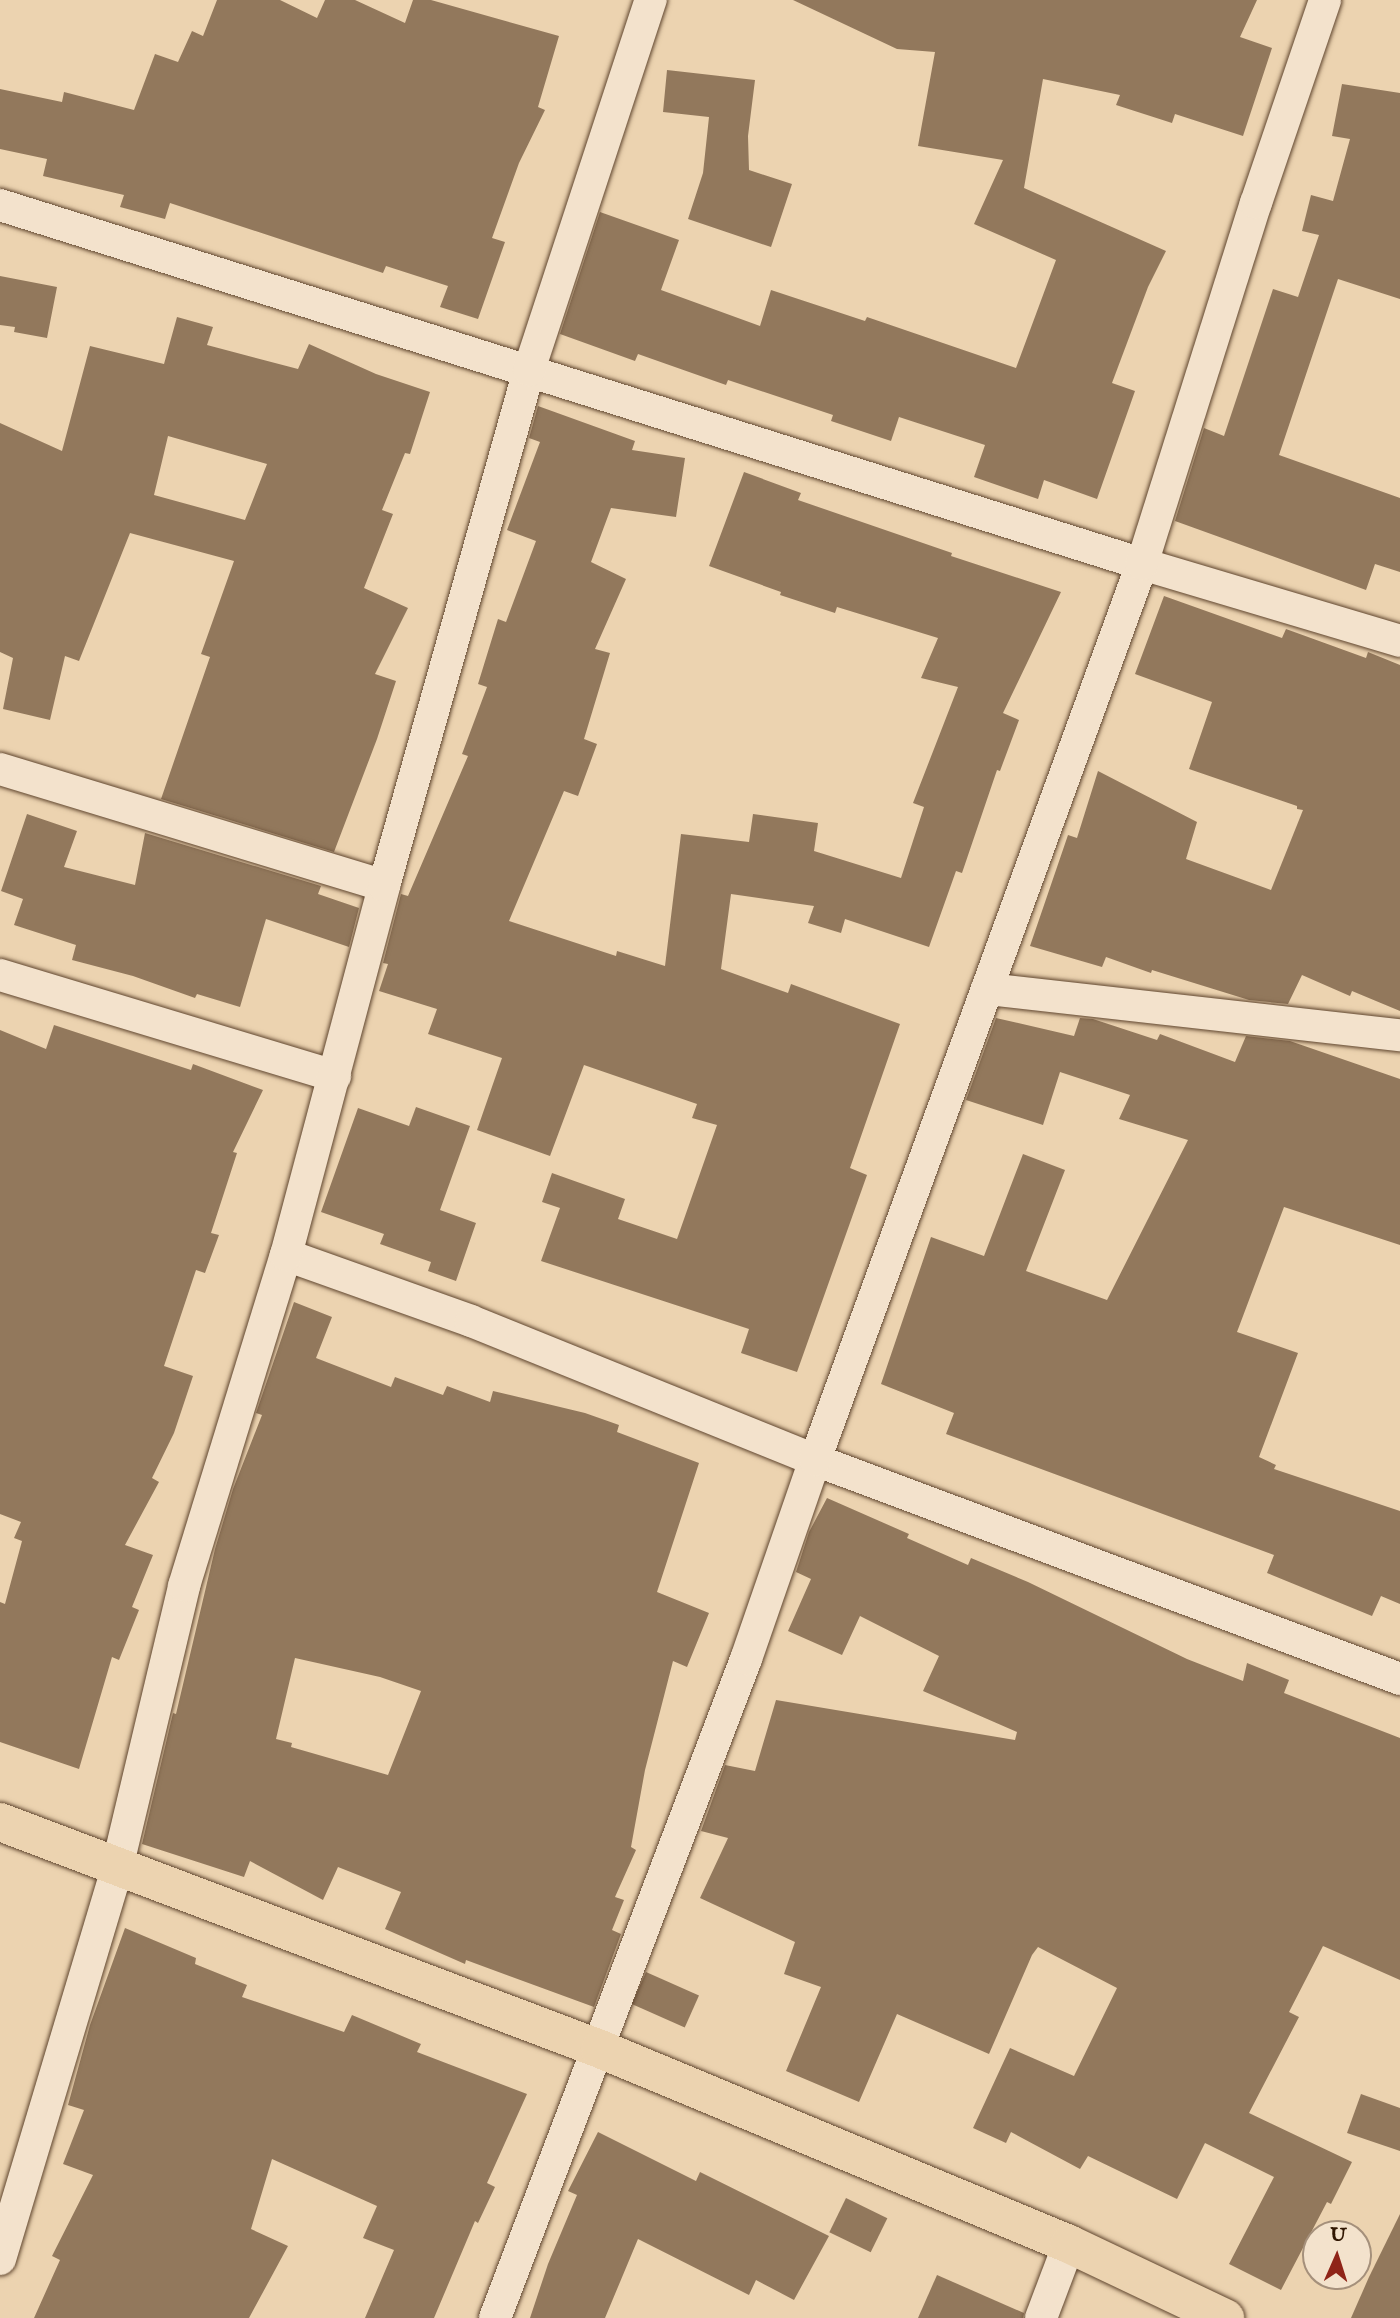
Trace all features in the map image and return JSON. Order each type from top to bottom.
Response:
[{"type":"highway","points":[[0,1822],[600,2049],[1069,2244],[1225,2318]]},
{"type":"street","points":[[0,2259],[117,1868],[184,1586],[286,1255],[384,886],[529,370],[651,0]]},
{"type":"street","points":[[495,2318],[600,2049],[746,1659],[815,1460],[1142,564],[1251,216],[1325,0]]},
{"type":"street","points":[[0,205],[1142,564],[1400,641]]},
{"type":"street","points":[[0,769],[384,886]]},
{"type":"street","points":[[0,975],[335,1076]]},
{"type":"street","points":[[987,989],[1400,1035]]},
{"type":"street","points":[[286,1255],[471,1321],[815,1460],[1400,1679]]},
{"type":"street","points":[[1041,2318],[1069,2244]]},
{"type":"building","points":[[217,0],[280,0],[317,18],[325,0],[355,0],[405,23],[413,0],[431,0],[559,36],[538,107],[545,110],[519,163],[492,238],[505,242],[478,319],[440,307],[448,286],[386,266],[383,273],[170,203],[165,219],[120,207],[124,195],[43,176],[47,159],[0,149],[0,89],[62,102],[64,92],[134,110],[155,54],[178,62],[192,31],[203,36]]},
{"type":"building","points":[[793,0],[1257,0],[1240,37],[1272,48],[1243,136],[1175,114],[1172,123],[1116,105],[1120,95],[1043,79],[1024,188],[1166,251],[1148,287],[1112,383],[1135,391],[1097,499],[1044,480],[1038,499],[974,477],[985,445],[899,417],[891,441],[831,421],[833,415],[728,380],[726,385],[638,354],[635,361],[560,334],[600,212],[679,240],[661,290],[760,326],[771,290],[865,321],[867,317],[1016,368],[1056,260],[974,224],[1003,160],[918,146],[935,52],[897,49]]},
{"type":"building","points":[[667,70],[755,80],[748,136],[749,170],[792,184],[771,247],[688,219],[703,173],[709,117],[663,112]]},
{"type":"building","points":[[1342,84],[1400,93],[1400,299],[1338,279],[1279,455],[1400,498],[1400,572],[1375,564],[1366,590],[1175,521],[1204,428],[1224,436],[1273,289],[1298,297],[1319,235],[1302,231],[1311,195],[1333,201],[1350,139],[1332,136]]},
{"type":"building","points":[[0,276],[57,287],[47,338],[14,332],[15,327],[0,325]]},
{"type":"building","points":[[177,317],[213,327],[207,345],[298,369],[309,344],[376,374],[430,392],[410,454],[405,453],[382,510],[393,514],[364,588],[408,608],[375,674],[396,681],[334,852],[161,799],[210,657],[201,654],[234,561],[130,533],[79,661],[65,656],[50,720],[3,709],[13,658],[0,652],[0,423],[62,451],[90,346],[164,364]],"holes":[[[168,436],[267,464],[245,520],[154,495]]]},
{"type":"building","points":[[538,406],[635,441],[632,450],[685,458],[676,517],[611,508],[591,562],[626,579],[595,649],[610,653],[584,739],[597,744],[578,796],[564,791],[509,921],[616,956],[617,951],[665,966],[681,834],[749,842],[753,814],[818,823],[814,851],[901,878],[924,807],[913,803],[958,687],[921,678],[938,638],[837,607],[835,613],[780,595],[781,592],[709,566],[744,472],[801,493],[798,500],[952,553],[951,556],[1061,592],[1003,713],[1019,720],[1000,771],[997,770],[962,873],[956,871],[929,947],[845,919],[841,933],[808,923],[814,906],[731,894],[721,969],[788,993],[791,984],[900,1024],[850,1168],[867,1175],[797,1372],[741,1353],[749,1329],[541,1261],[560,1208],[542,1202],[552,1173],[625,1199],[618,1219],[677,1239],[717,1125],[692,1118],[697,1104],[584,1065],[550,1156],[477,1130],[502,1058],[428,1034],[437,1009],[379,991],[388,964],[383,963],[401,894],[408,896],[468,756],[462,754],[487,687],[478,684],[498,619],[506,622],[536,541],[507,530],[540,442],[529,438]]},
{"type":"building","points":[[1164,596],[1282,638],[1286,629],[1366,658],[1368,652],[1400,665],[1400,1011],[1352,991],[1350,996],[1302,975],[1288,1004],[1249,1000],[1152,970],[1151,973],[1106,957],[1102,967],[1030,946],[1068,835],[1077,838],[1098,771],[1197,822],[1186,859],[1271,890],[1303,810],[1189,769],[1212,702],[1135,674]]},
{"type":"building","points":[[27,814],[77,831],[64,867],[135,885],[145,833],[321,886],[318,894],[359,908],[349,947],[266,919],[240,1007],[197,994],[195,998],[133,976],[72,960],[76,945],[14,925],[23,899],[1,891]]},
{"type":"building","points":[[996,1018],[1074,1036],[1080,1018],[1093,1019],[1157,1040],[1160,1034],[1235,1062],[1246,1036],[1290,1041],[1400,1079],[1400,1245],[1284,1207],[1237,1332],[1298,1353],[1259,1457],[1276,1465],[1274,1469],[1400,1511],[1400,1604],[1381,1596],[1372,1616],[1267,1573],[1274,1555],[946,1434],[954,1413],[881,1384],[931,1237],[984,1256],[1023,1154],[1065,1170],[1026,1271],[1107,1300],[1188,1140],[1119,1119],[1130,1095],[1060,1072],[1043,1125],[966,1100]]},
{"type":"building","points":[[54,1025],[191,1070],[193,1064],[263,1090],[233,1152],[237,1153],[211,1233],[219,1235],[205,1273],[196,1270],[164,1366],[193,1376],[174,1433],[152,1478],[159,1482],[125,1545],[153,1555],[132,1607],[139,1610],[119,1660],[112,1657],[79,1769],[0,1742],[0,1602],[5,1604],[22,1541],[14,1538],[21,1522],[0,1514],[0,1030],[46,1049]]},
{"type":"building","points":[[416,1107],[470,1126],[440,1210],[476,1223],[456,1281],[428,1271],[431,1262],[380,1244],[384,1234],[321,1212],[358,1108],[409,1126]]},
{"type":"building","points":[[294,1302],[332,1317],[316,1358],[391,1387],[395,1377],[443,1395],[447,1386],[490,1402],[493,1391],[585,1413],[619,1425],[617,1432],[699,1463],[657,1592],[709,1613],[687,1667],[673,1661],[645,1770],[631,1847],[636,1850],[615,1897],[624,1900],[612,1930],[621,1934],[594,2007],[466,1960],[465,1964],[385,1929],[401,1892],[338,1867],[323,1900],[250,1861],[244,1877],[142,1844],[215,1549],[233,1489],[262,1415],[256,1413]],"holes":[[[295,1658],[380,1677],[421,1691],[388,1775],[291,1747],[292,1743],[276,1739]]]},
{"type":"building","points":[[827,1498],[909,1534],[907,1538],[968,1565],[971,1558],[1028,1582],[1187,1659],[1243,1681],[1247,1663],[1289,1680],[1284,1693],[1400,1738],[1400,1980],[1323,1946],[1289,2012],[1299,2017],[1249,2113],[1352,2162],[1331,2204],[1327,2202],[1318,2220],[1302,2220],[1302,2250],[1281,2290],[1229,2264],[1274,2177],[1205,2143],[1177,2199],[1088,2156],[1080,2169],[1011,2132],[1006,2143],[973,2128],[1010,2048],[1074,2076],[1117,1988],[1038,1947],[1032,1955],[989,2054],[897,2014],[859,2102],[786,2071],[821,1987],[784,1974],[795,1942],[700,1898],[728,1838],[701,1831],[725,1765],[755,1771],[776,1700],[1015,1740],[1017,1732],[923,1691],[939,1656],[860,1616],[842,1655],[788,1631],[811,1579],[796,1572],[809,1532]]},
{"type":"building","points":[[125,1928],[196,1958],[195,1964],[247,1985],[242,1997],[344,2032],[352,2015],[421,2044],[417,2052],[527,2094],[487,2183],[495,2187],[478,2223],[475,2221],[434,2318],[365,2318],[394,2250],[363,2238],[377,2206],[272,2159],[251,2229],[288,2246],[249,2318],[34,2318],[60,2260],[52,2256],[93,2175],[63,2164],[84,2110],[68,2105],[90,2025]]},
{"type":"building","points":[[646,1972],[699,1996],[685,2028],[632,2004]]},
{"type":"building","points":[[1361,2094],[1400,2108],[1400,2151],[1347,2133]]},
{"type":"building","points":[[598,2132],[696,2181],[700,2172],[829,2236],[794,2300],[756,2280],[749,2295],[638,2239],[605,2318],[530,2318],[548,2264],[577,2195],[568,2191]]},
{"type":"building","points":[[846,2198],[887,2218],[871,2252],[829,2232]]},
{"type":"building","points":[[1400,2214],[1400,2318],[1351,2318],[1363,2290],[1372,2290],[1372,2271]]},
{"type":"building","points":[[937,2275],[1024,2313],[1023,2318],[918,2318]]}]
